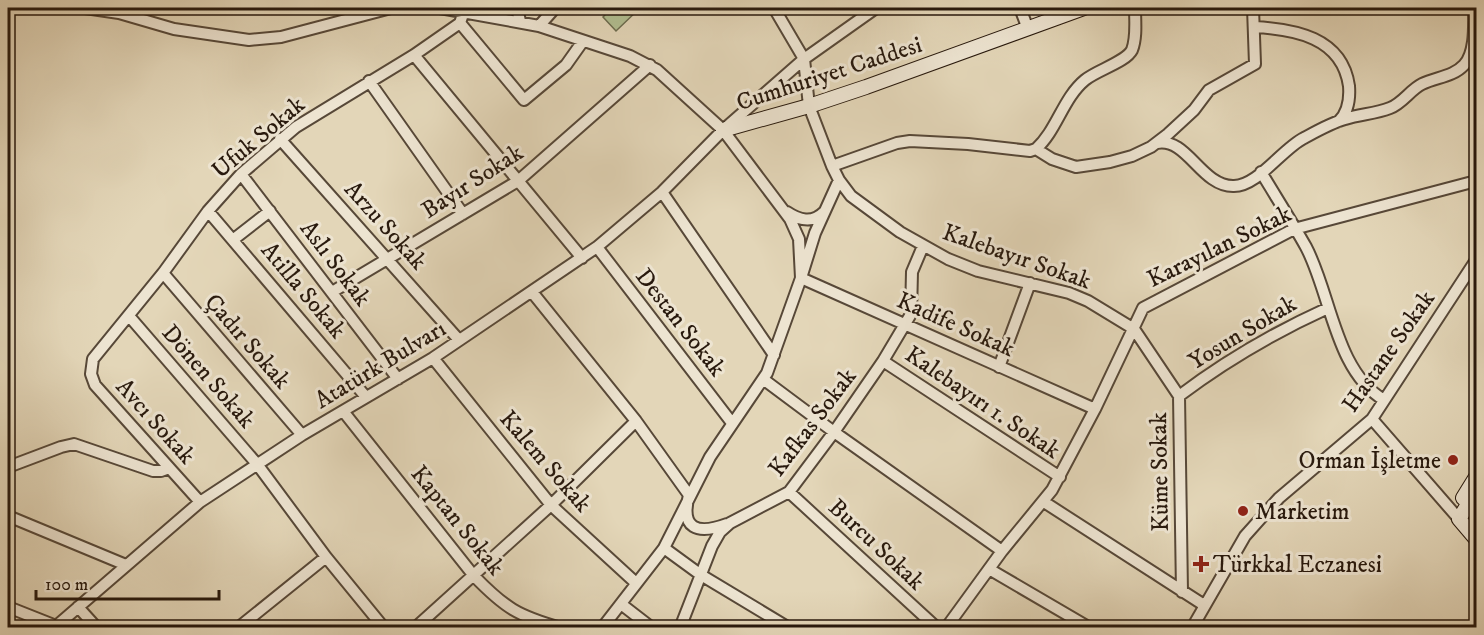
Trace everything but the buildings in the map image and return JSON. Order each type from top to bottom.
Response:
[{"type":"main road","name":"Cumhuriyet Caddesi","points":[[723,130],[808,106],[1084,8]]},
{"type":"main road","points":[[1456,516],[1476,477]]},
{"type":"main road","points":[[1456,516],[1476,491]]},
{"type":"main road","points":[[1456,516],[1476,539]]},
{"type":"street","points":[[85,8],[119,14],[174,29],[249,40],[281,37],[391,8]]},
{"type":"street","points":[[440,8],[539,26],[630,56],[650,65],[723,130],[783,209],[798,233],[801,278]]},
{"type":"street","points":[[518,8],[520,21]]},
{"type":"street","points":[[539,26],[555,8]]},
{"type":"street","points":[[774,8],[804,59]]},
{"type":"street","name":"Atatürk Bulvarı","points":[[55,627],[200,502],[303,435],[433,358],[597,247],[662,192],[723,130],[804,59],[876,8]]},
{"type":"street","points":[[1020,8],[1028,29]]},
{"type":"street","points":[[832,166],[897,143],[910,141],[968,144],[1030,151],[1036,149],[1079,85],[1097,71],[1124,59],[1130,53],[1134,38],[1135,8]]},
{"type":"street","points":[[1036,149],[1061,163],[1082,167],[1132,156],[1157,143],[1194,110],[1209,90],[1255,64],[1253,8]]},
{"type":"street","points":[[1157,143],[1168,142],[1175,145],[1210,177],[1224,185],[1244,185],[1297,142],[1338,121],[1394,107],[1422,84],[1448,75],[1463,66],[1468,59],[1472,45],[1474,8]]},
{"type":"street","points":[[464,11],[460,23],[524,100],[566,65],[583,41]]},
{"type":"street","name":"Ufuk Sokak","points":[[91,364],[163,273],[208,211],[241,174],[280,139],[314,115],[414,55],[460,23]]},
{"type":"street","points":[[1254,27],[1296,31],[1332,52],[1345,68],[1349,91],[1347,110],[1350,115],[1358,116]]},
{"type":"street","points":[[414,55],[582,258]]},
{"type":"street","name":"Kalebayır Sokak","points":[[804,59],[808,106],[839,180],[857,201],[922,246],[962,265],[1069,293],[1102,309],[1134,329]]},
{"type":"street","name":"Bayır Sokak","points":[[332,292],[518,181],[650,65]]},
{"type":"street","points":[[369,81],[463,214]]},
{"type":"street","points":[[1338,121],[1344,115],[1348,105]]},
{"type":"street","name":"Arzu Sokak","points":[[280,139],[459,340]]},
{"type":"street","points":[[1261,172],[1316,269],[1328,308],[1357,374],[1370,390],[1384,400]]},
{"type":"street","name":"Aslı Sokak","points":[[241,174],[398,379]]},
{"type":"street","points":[[602,627],[664,548],[710,457],[763,379],[774,355],[815,233],[839,180]]},
{"type":"street","name":"Karayılan Sokak","points":[[946,627],[1002,551],[1044,502],[1060,477],[1134,329],[1138,314],[1148,305],[1294,229],[1476,181]]},
{"type":"street","points":[[662,192],[774,355]]},
{"type":"street","points":[[783,209],[803,220],[815,219],[824,212]]},
{"type":"street","name":"Atilla Sokak","points":[[208,211],[366,397]]},
{"type":"street","points":[[234,239],[270,211]]},
{"type":"street","name":"Kafkas Sokak","points":[[680,627],[717,538],[730,523],[789,492],[883,361],[912,308],[913,266],[922,246]]},
{"type":"street","name":"Destan Sokak","points":[[597,247],[732,423]]},
{"type":"street","name":"Hastane Sokak","points":[[1192,627],[1237,547],[1260,517],[1372,418],[1476,260]]},
{"type":"street","name":"Çadır Sokak","points":[[163,273],[303,435]]},
{"type":"street","name":"Kadife Sokak","points":[[801,278],[1095,409]]},
{"type":"street","points":[[999,367],[1030,283]]},
{"type":"street","points":[[532,292],[636,421],[689,495],[686,512],[692,526]]},
{"type":"street","name":"Yosun Sokak","points":[[1179,396],[1216,367],[1254,344],[1328,308]]},
{"type":"street","name":"Dönen Sokak","points":[[129,316],[257,464],[326,557],[384,627]]},
{"type":"street","name":"Küme Sokak","points":[[1134,329],[1179,396],[1182,592]]},
{"type":"street","name":"Kalem Sokak","points":[[433,358],[551,505],[636,583]]},
{"type":"street","name":"Kalebayırı 1. Sokak","points":[[883,361],[1060,477]]},
{"type":"street","name":"Avcı Sokak","points":[[91,364],[91,374],[95,385],[200,502]]},
{"type":"street","points":[[763,379],[1002,551]]},
{"type":"street","name":"Kaptan Sokak","points":[[343,411],[474,576],[494,597],[510,609],[561,627]]},
{"type":"street","points":[[1372,418],[1456,516]]},
{"type":"street","points":[[417,627],[551,505],[636,421]]},
{"type":"street","points":[[8,467],[74,444],[153,471],[169,468]]},
{"type":"street","name":"Burcu Sokak","points":[[789,492],[937,627]]},
{"type":"street","points":[[1044,502],[1204,605]]},
{"type":"street","points":[[8,516],[126,565]]},
{"type":"street","points":[[676,523],[683,520],[703,535],[708,547],[701,575]]},
{"type":"street","points":[[692,526],[709,530],[730,523]]},
{"type":"street","points":[[664,548],[701,575],[789,627]]},
{"type":"street","points":[[238,627],[326,557]]},
{"type":"street","points":[[989,569],[1076,624],[1090,627]]},
{"type":"street","points":[[621,604],[652,627]]},
{"type":"street","points":[[8,607],[55,627]]},
{"type":"street","points":[[78,607],[97,627]]},
{"type":"green space","points":[[612,8],[640,8],[616,31],[603,17]]},
{"type":"place","name":"Orman İşletme","points":[[1453,460]]},
{"type":"place","name":"Marketim","points":[[1243,511]]},
{"type":"place","name":"Türkkal Eczanesi","points":[[1201,564]]}]
